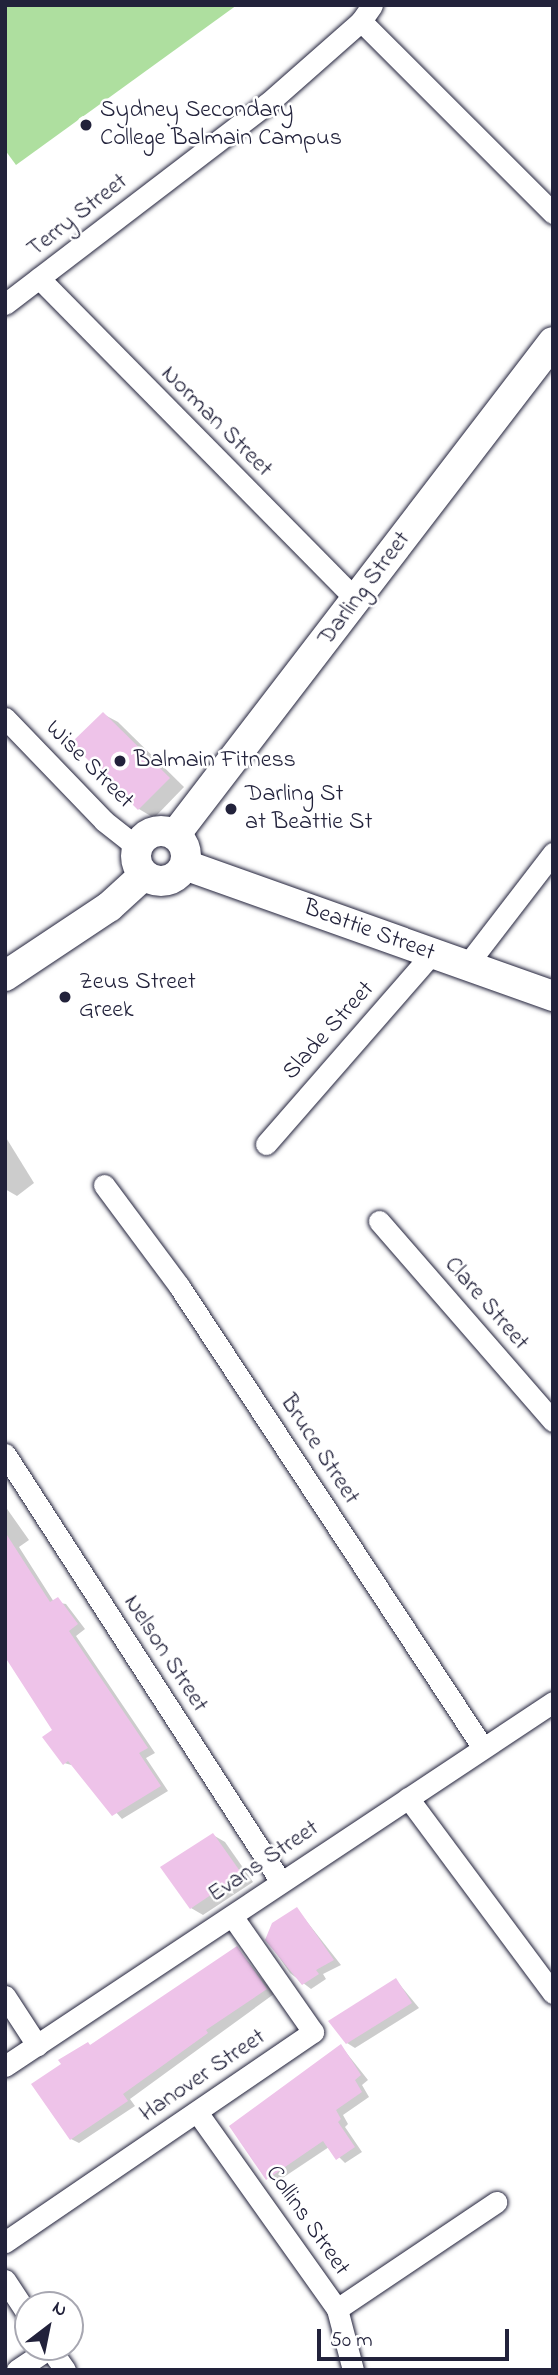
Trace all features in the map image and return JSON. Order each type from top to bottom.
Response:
[{"type":"street","points":[[366,13],[553,213]]},
{"type":"street","name":"Terry Street","points":[[5,304],[267,104],[366,13]]},
{"type":"street","name":"Norman Street","points":[[39,278],[357,600]]},
{"type":"street","name":"Darling Street","points":[[175,835],[553,342]]},
{"type":"street","name":"Wise Street","points":[[5,718],[140,861]]},
{"type":"street","points":[[5,976],[109,908],[140,861],[153,832],[175,835],[185,849],[185,865],[167,881],[140,861]]},
{"type":"street","points":[[466,966],[553,853]]},
{"type":"street","name":"Beattie Street","points":[[185,865],[553,996]]},
{"type":"street","name":"Slade Street","points":[[266,1144],[432,954]]},
{"type":"street","name":"Bruce Street","points":[[104,1185],[179,1286],[483,1748]]},
{"type":"street","name":"Clare Street","points":[[379,1221],[553,1421]]},
{"type":"street","name":"Nelson Street","points":[[5,1454],[281,1882]]},
{"type":"street","name":"Evans Street","points":[[5,2066],[553,1702]]},
{"type":"street","points":[[408,1798],[553,1993]]},
{"type":"street","name":"Hanover Street","points":[[5,2242],[313,2032],[232,1916]]},
{"type":"street","points":[[5,1996],[37,2045]]},
{"type":"street","name":"Collins Street","points":[[197,2112],[337,2309],[353,2370]]},
{"type":"street","points":[[337,2309],[496,2202]]},
{"type":"green space","points":[[5,5],[237,5],[16,165],[5,150]]},
{"type":"building","name":"Balmain Fitness","points":[[103,712],[170,778],[138,810],[71,743]]},
{"type":"building","points":[[5,1532],[50,1602],[58,1597],[78,1624],[69,1631],[148,1748],[139,1753],[161,1786],[112,1816],[68,1761],[63,1765],[42,1737],[52,1730],[5,1657]]},
{"type":"building","points":[[213,1833],[242,1874],[190,1909],[160,1867]]},
{"type":"building","points":[[297,1907],[334,1960],[316,1970],[319,1974],[302,1985],[265,1940],[272,1923]]},
{"type":"building","points":[[237,1946],[267,1989],[206,2030],[208,2033],[123,2094],[128,2101],[70,2140],[31,2084],[61,2064],[58,2060],[88,2042],[90,2045]]},
{"type":"building","points":[[396,1978],[412,2003],[346,2044],[328,2021]]},
{"type":"building","points":[[341,2044],[361,2075],[355,2080],[362,2092],[336,2110],[341,2119],[338,2122],[355,2147],[336,2160],[323,2141],[266,2180],[229,2126]]},
{"type":"place","name":"Sydney Secondary College Balmain Campus","points":[[86,125]]},
{"type":"place","name":"Balmain Fitness","points":[[120,761]]},
{"type":"place","name":"Darling St at Beattie St","points":[[231,809]]},
{"type":"place","name":"Zeus Street Greek","points":[[65,997]]}]
